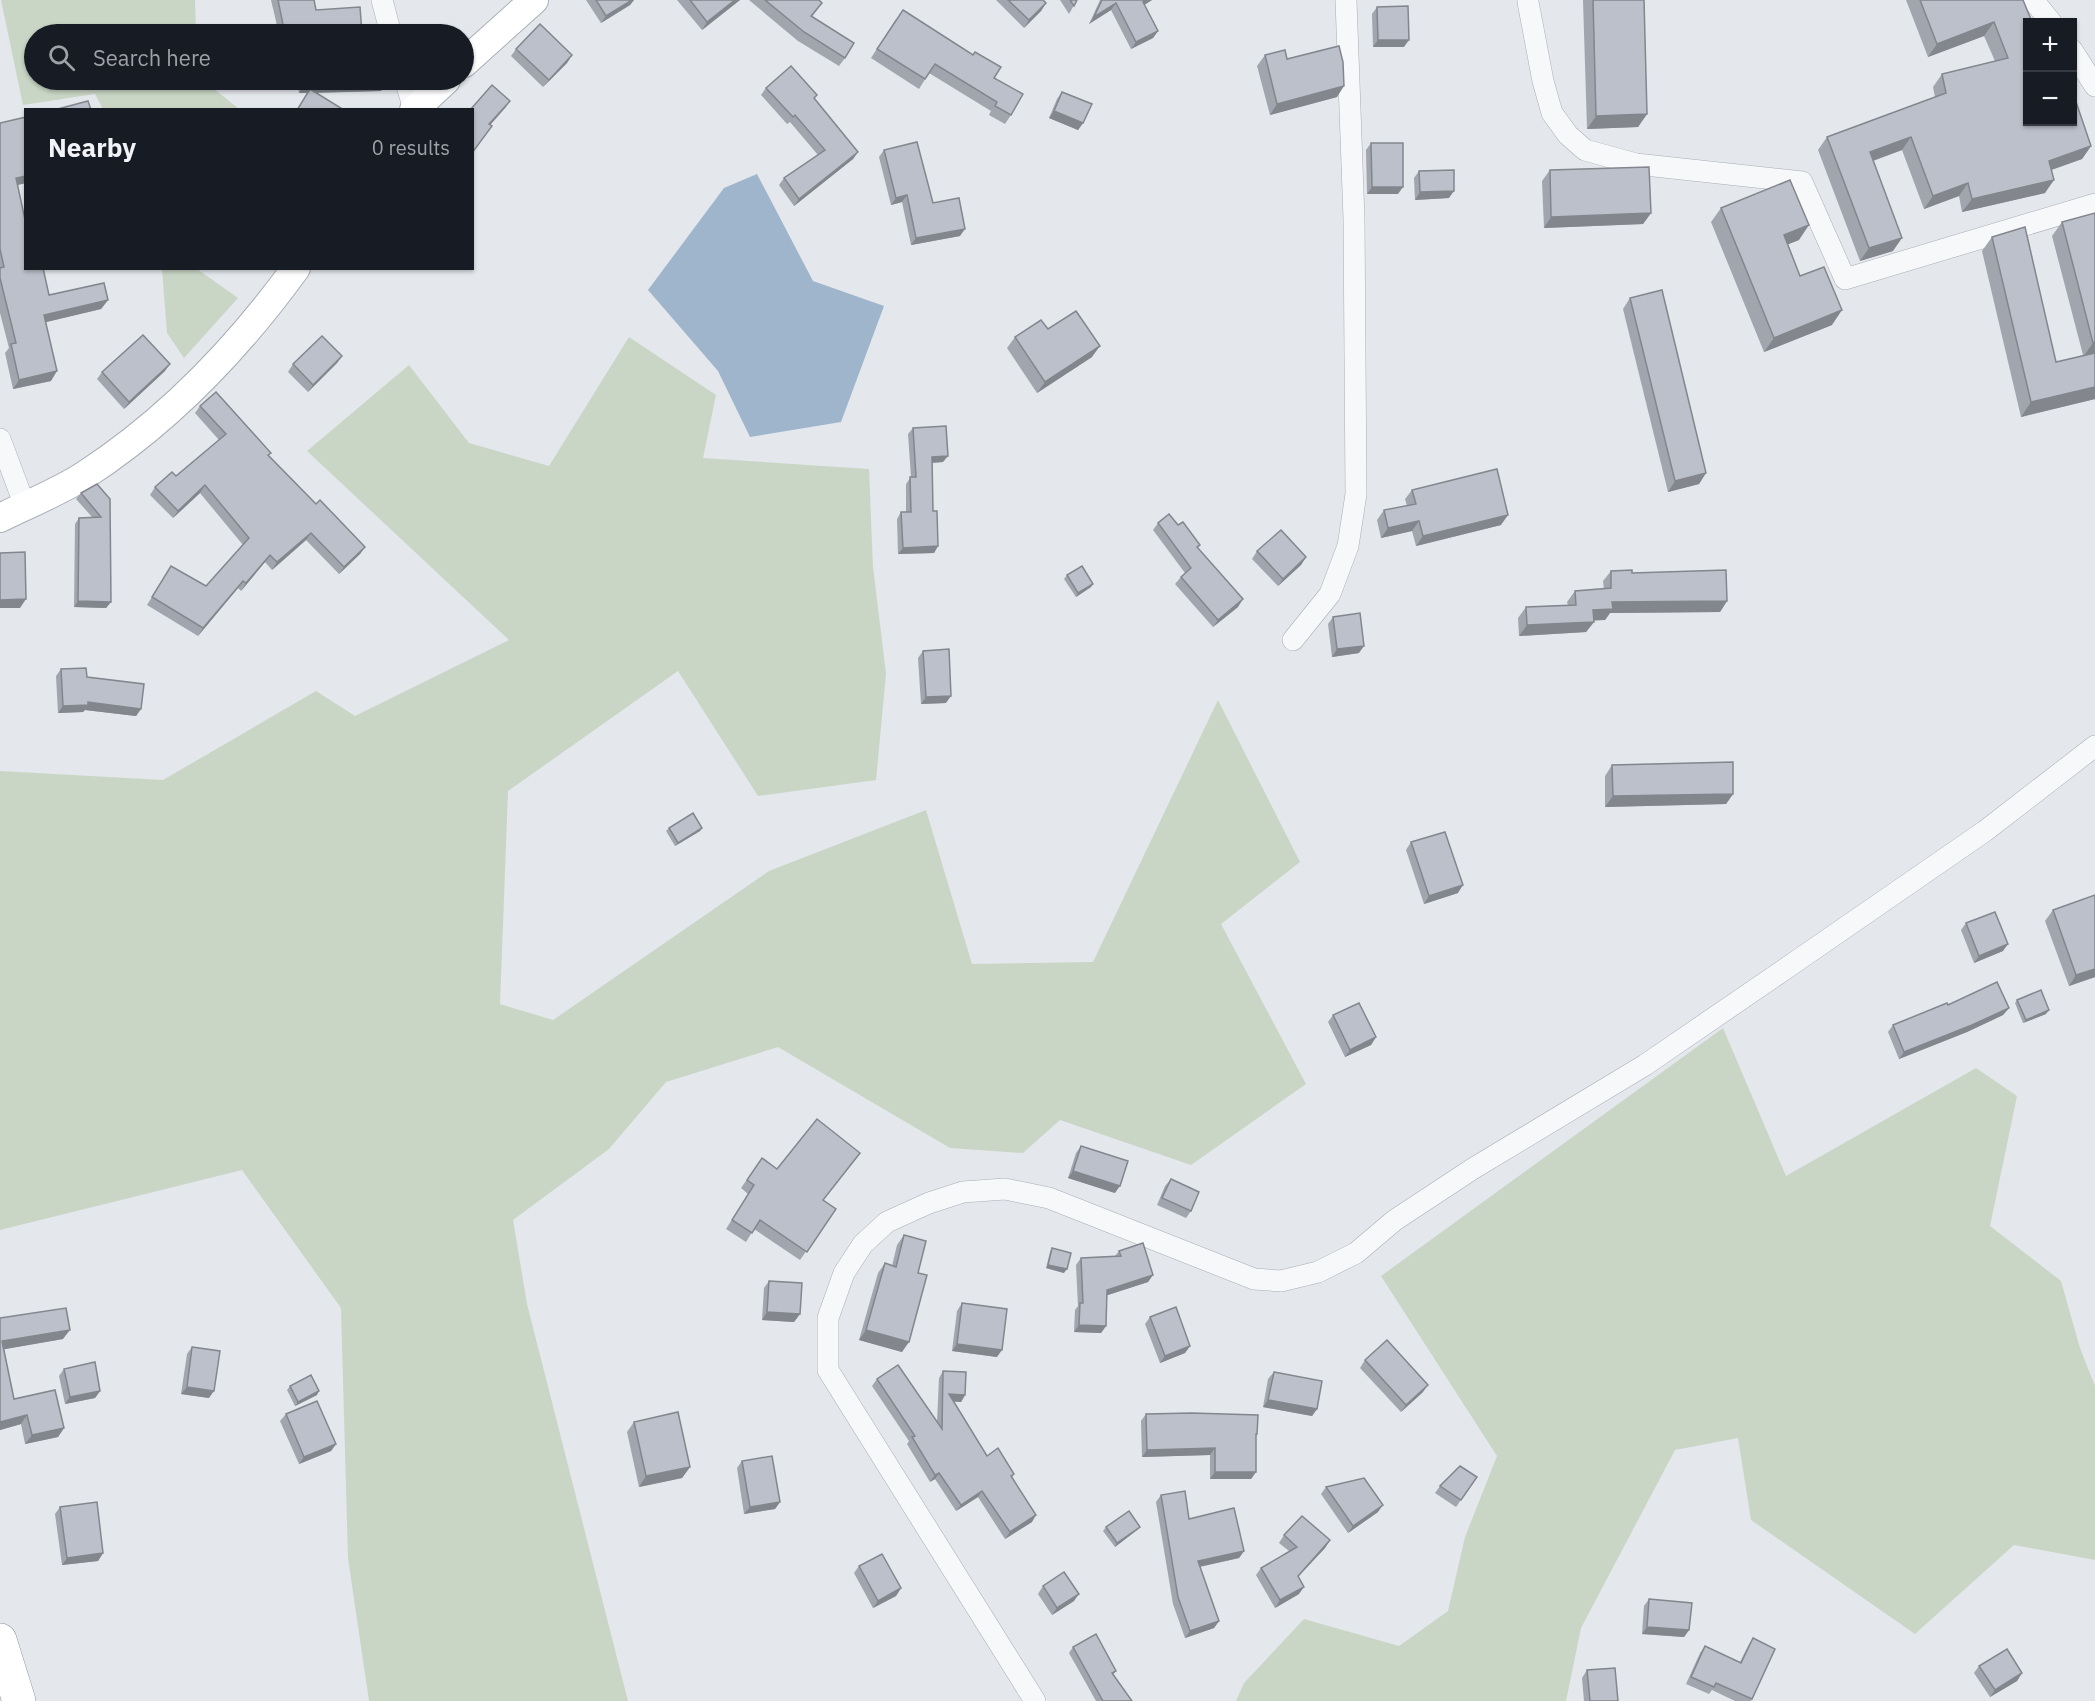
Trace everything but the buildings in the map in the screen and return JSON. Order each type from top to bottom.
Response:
[{"type":"highway","points":[[0,1640],[19,1701]]},
{"type":"street","points":[[382,0],[388,24]]},
{"type":"street","points":[[474,54],[534,0]]},
{"type":"street","points":[[1293,640],[1330,594],[1348,546],[1356,494],[1354,219],[1346,0]]},
{"type":"street","points":[[2033,0],[2048,18]]},
{"type":"street","points":[[1526,1],[1552,113],[1568,135],[1585,150],[1636,164],[1802,182],[1845,279],[2095,204]]},
{"type":"street","points":[[2077,57],[2095,86]]},
{"type":"street","points":[[408,90],[414,108]]},
{"type":"street","points":[[415,108],[435,90]]},
{"type":"street","points":[[0,439],[12,512],[84,476],[139,437],[218,364],[266,309],[295,270]]},
{"type":"street","points":[[1035,1701],[828,1370],[828,1318],[844,1273],[863,1244],[887,1222],[929,1203],[963,1192],[1005,1189],[1049,1197],[1254,1279],[1281,1281],[1318,1272],[1356,1253],[1395,1220],[1474,1168],[1645,1065],[1985,831],[2095,746]]},
{"type":"green space","points":[[1,0],[195,0],[196,24],[24,24],[24,90],[215,90],[238,108],[102,108],[95,94],[23,105]]},
{"type":"green space","points":[[162,270],[198,270],[238,298],[184,358],[167,333]]},
{"type":"green space","points":[[629,337],[716,395],[703,458],[869,469],[873,567],[886,674],[876,780],[758,796],[678,671],[508,791],[500,1004],[553,1020],[769,871],[926,810],[972,964],[1093,962],[1218,700],[1300,862],[1221,924],[1306,1084],[1191,1165],[1060,1120],[1023,1153],[950,1148],[778,1047],[666,1082],[609,1149],[513,1220],[527,1304],[628,1701],[369,1701],[348,1558],[341,1308],[242,1170],[0,1230],[0,771],[163,780],[316,691],[355,716],[509,640],[307,451],[409,365],[469,443],[549,466]]},
{"type":"green space","points":[[1723,1028],[1786,1176],[1976,1068],[2017,1096],[1990,1226],[2061,1281],[2080,1348],[2095,1386],[2095,1560],[2014,1545],[1915,1634],[1751,1520],[1738,1438],[1675,1450],[1581,1628],[1566,1701],[1236,1701],[1244,1683],[1304,1619],[1399,1646],[1448,1611],[1465,1537],[1497,1456],[1381,1276]]},
{"type":"water","points":[[757,174],[813,281],[884,306],[841,422],[750,437],[718,371],[648,290],[724,188]]}]
